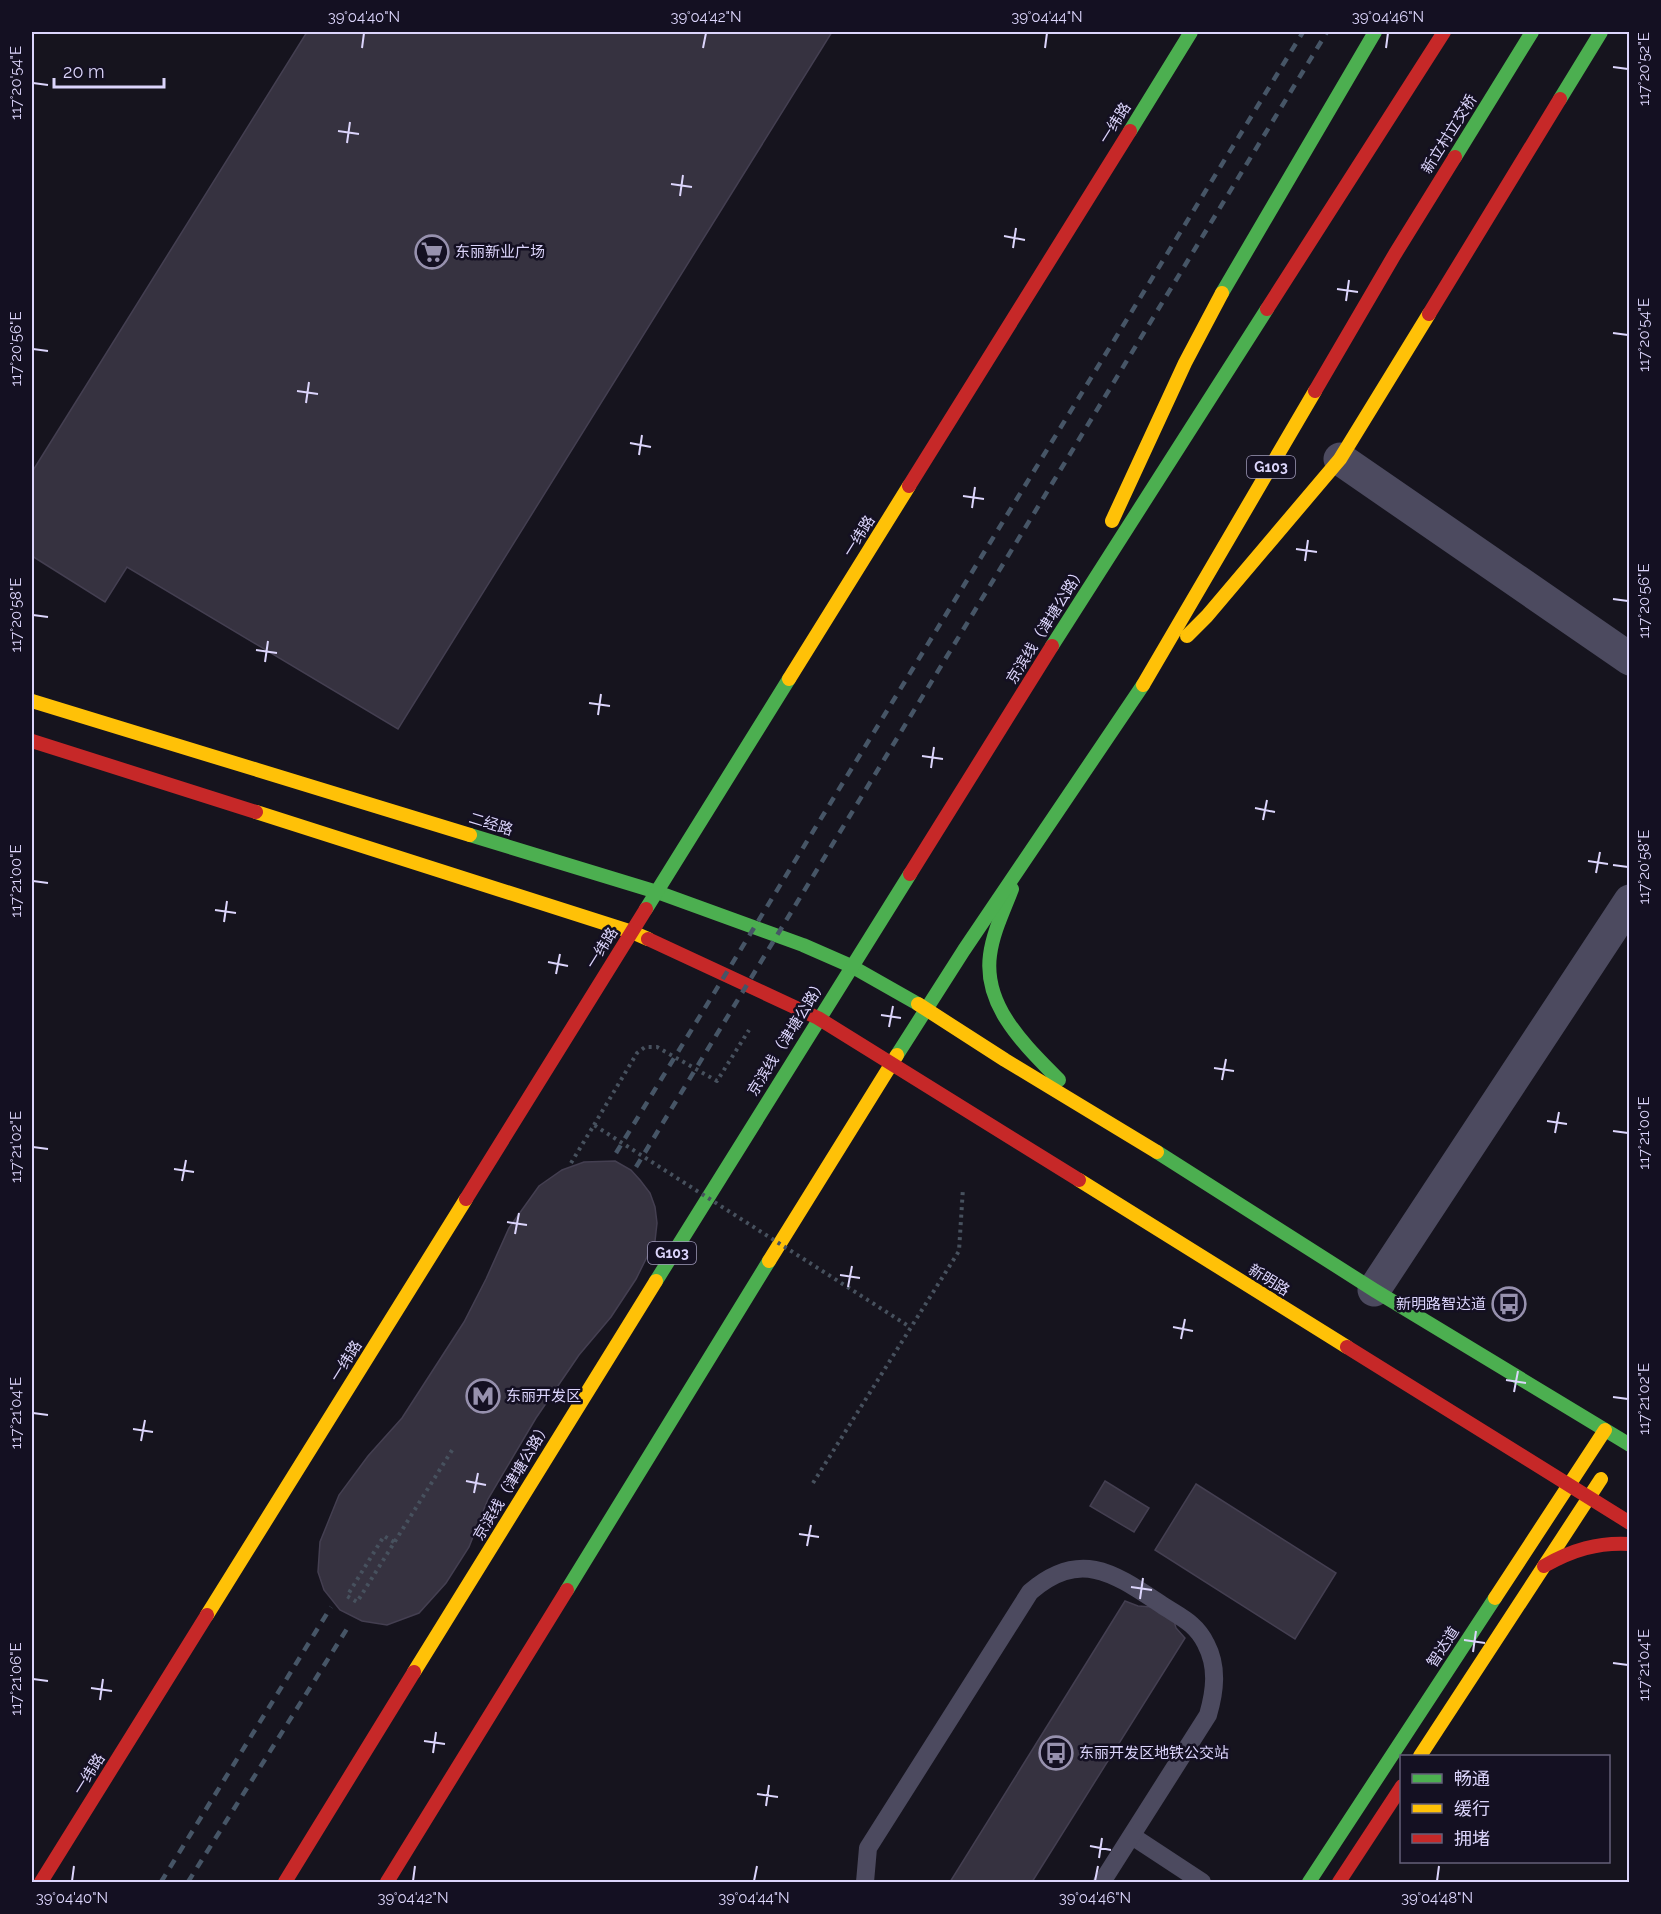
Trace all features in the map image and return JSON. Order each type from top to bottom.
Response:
[{"type":"main road","name":"一纬路","points":[[41,1882],[1191,32]]},
{"type":"main road","points":[[1064,627],[1185,363],[1230,280],[1375,32]]},
{"type":"main road","name":"京滨线（津塘公路）","points":[[285,1882],[851,966],[1064,627],[1329,216],[1444,32]]},
{"type":"main road","name":"新立村立交桥","points":[[1147,679],[1395,254],[1532,32]]},
{"type":"main road","points":[[1147,679],[1207,616],[1340,459],[1601,32]]},
{"type":"main road","name":"G103","points":[[387,1882],[892,1063],[1147,679]]},
{"type":"main road","name":"二经路","points":[[32,701],[657,892],[803,945],[851,966],[928,1009]]},
{"type":"main road","points":[[32,741],[632,933],[819,1018],[892,1063]]},
{"type":"main road","points":[[1020,868],[996,933],[990,957],[993,994],[1002,1013],[1034,1053],[1071,1093],[1100,1118]]},
{"type":"main road","points":[[928,1009],[1005,1060],[1374,1290],[1605,1430],[1624,1446]]},
{"type":"main road","name":"新明路","points":[[892,1063],[1629,1523]]},
{"type":"main road","name":"智达道","points":[[1309,1882],[1605,1430]]},
{"type":"main road","points":[[1421,1755],[1606,1470]]},
{"type":"main road","points":[[1544,1566],[1563,1554],[1590,1545],[1629,1544]]},
{"type":"main road","points":[[1339,1882],[1400,1788]]},
{"type":"street","points":[[1340,459],[1629,658]]},
{"type":"street","points":[[1374,1290],[1629,901]]},
{"type":"lane","points":[[865,1882],[868,1848],[1030,1592],[1045,1579],[1071,1569],[1114,1574],[1197,1628],[1208,1646],[1214,1670],[1215,1692],[1208,1715],[1102,1882]]},
{"type":"lane","points":[[1132,1836],[1202,1882]]},
{"type":"path","points":[[571,1163],[637,1053],[645,1047],[657,1047],[717,1081],[749,1030]]},
{"type":"path","points":[[594,1125],[910,1327]]},
{"type":"path","points":[[813,1483],[958,1251],[963,1188]]},
{"type":"path","points":[[394,1542],[384,1536],[347,1596],[357,1602],[454,1447]]},
{"type":"building","name":"东丽新业广场","points":[[307,32],[832,32],[398,729],[127,567],[105,602],[32,556],[32,472]]},
{"type":"building","name":"东丽开发区","points":[[615,1161],[631,1170],[640,1180],[650,1193],[655,1207],[657,1223],[655,1241],[636,1279],[611,1317],[579,1355],[536,1418],[488,1499],[469,1547],[446,1583],[419,1613],[387,1625],[362,1621],[340,1610],[324,1590],[318,1572],[320,1542],[339,1495],[368,1456],[402,1418],[464,1322],[509,1228],[539,1186],[562,1170],[584,1162]]},
{"type":"building","points":[[1105,1481],[1149,1508],[1134,1532],[1090,1506]]},
{"type":"building","points":[[1196,1484],[1336,1573],[1295,1639],[1155,1550]]},
{"type":"building","points":[[1125,1601],[1138,1606],[1152,1607],[1173,1617],[1176,1628],[1185,1638],[1032,1882],[950,1882]]},
{"type":"railway","points":[[616,1153],[1303,32]]},
{"type":"railway","points":[[636,1167],[1327,32]]},
{"type":"railway","points":[[161,1882],[331,1607]]},
{"type":"railway","points":[[188,1882],[350,1624]]},
{"type":"traffic: fast","points":[[1130,131],[1191,32]]},
{"type":"traffic: fast","points":[[1222,293],[1375,32]]},
{"type":"traffic: fast","points":[[1455,157],[1532,32]]},
{"type":"traffic: fast","points":[[1560,99],[1601,32]]},
{"type":"traffic: fast","points":[[1052,646],[1267,309]]},
{"type":"traffic: fast","points":[[646,909],[789,679]]},
{"type":"traffic: fast","points":[[897,1055],[964,950],[1143,685]]},
{"type":"traffic: fast","points":[[470,835],[657,892],[803,945],[851,966],[918,1004]]},
{"type":"traffic: fast","points":[[656,1281],[910,874]]},
{"type":"traffic: fast","points":[[1012,889],[991,946],[990,974],[993,992],[1000,1008],[1021,1039],[1059,1080]]},
{"type":"traffic: fast","points":[[1157,1152],[1374,1290],[1630,1445]]},
{"type":"traffic: fast","points":[[567,1590],[769,1261]]},
{"type":"traffic: fast","points":[[1309,1882],[1495,1598]]},
{"type":"traffic: slow","points":[[1112,521],[1185,363],[1222,293]]},
{"type":"traffic: slow","points":[[1187,636],[1207,616],[1340,459],[1429,314]]},
{"type":"traffic: slow","points":[[1143,685],[1315,391]]},
{"type":"traffic: slow","points":[[789,679],[909,486]]},
{"type":"traffic: slow","points":[[32,701],[470,835]]},
{"type":"traffic: slow","points":[[256,812],[648,939]]},
{"type":"traffic: slow","points":[[918,1004],[1005,1060],[1157,1152]]},
{"type":"traffic: slow","points":[[769,1261],[897,1055]]},
{"type":"traffic: slow","points":[[1079,1180],[1347,1347]]},
{"type":"traffic: slow","points":[[207,1615],[466,1199]]},
{"type":"traffic: slow","points":[[414,1672],[656,1281]]},
{"type":"traffic: slow","points":[[1495,1598],[1605,1430]]},
{"type":"traffic: slow","points":[[1421,1755],[1601,1479]]},
{"type":"traffic: jam","points":[[1267,309],[1444,32]]},
{"type":"traffic: jam","points":[[1429,314],[1560,99]]},
{"type":"traffic: jam","points":[[909,486],[1130,131]]},
{"type":"traffic: jam","points":[[1315,391],[1455,157]]},
{"type":"traffic: jam","points":[[910,874],[1052,646]]},
{"type":"traffic: jam","points":[[32,741],[256,812]]},
{"type":"traffic: jam","points":[[466,1199],[646,909]]},
{"type":"traffic: jam","points":[[648,939],[818,1018],[1079,1180]]},
{"type":"traffic: jam","points":[[1347,1347],[1630,1523]]},
{"type":"traffic: jam","points":[[1544,1566],[1586,1548],[1607,1544],[1630,1544]]},
{"type":"traffic: jam","points":[[387,1882],[567,1590]]},
{"type":"traffic: jam","points":[[41,1882],[207,1615]]},
{"type":"traffic: jam","points":[[285,1882],[414,1672]]},
{"type":"traffic: jam","points":[[1339,1882],[1400,1789]]},
{"type":"place","name":"东丽新业广场","points":[[432,252]]},
{"type":"place","name":"新明路智达道","points":[[1509,1304]]},
{"type":"place","name":"东丽开发区","points":[[483,1396]]},
{"type":"place","name":"东丽开发区地铁公交站","points":[[1056,1753]]}]
